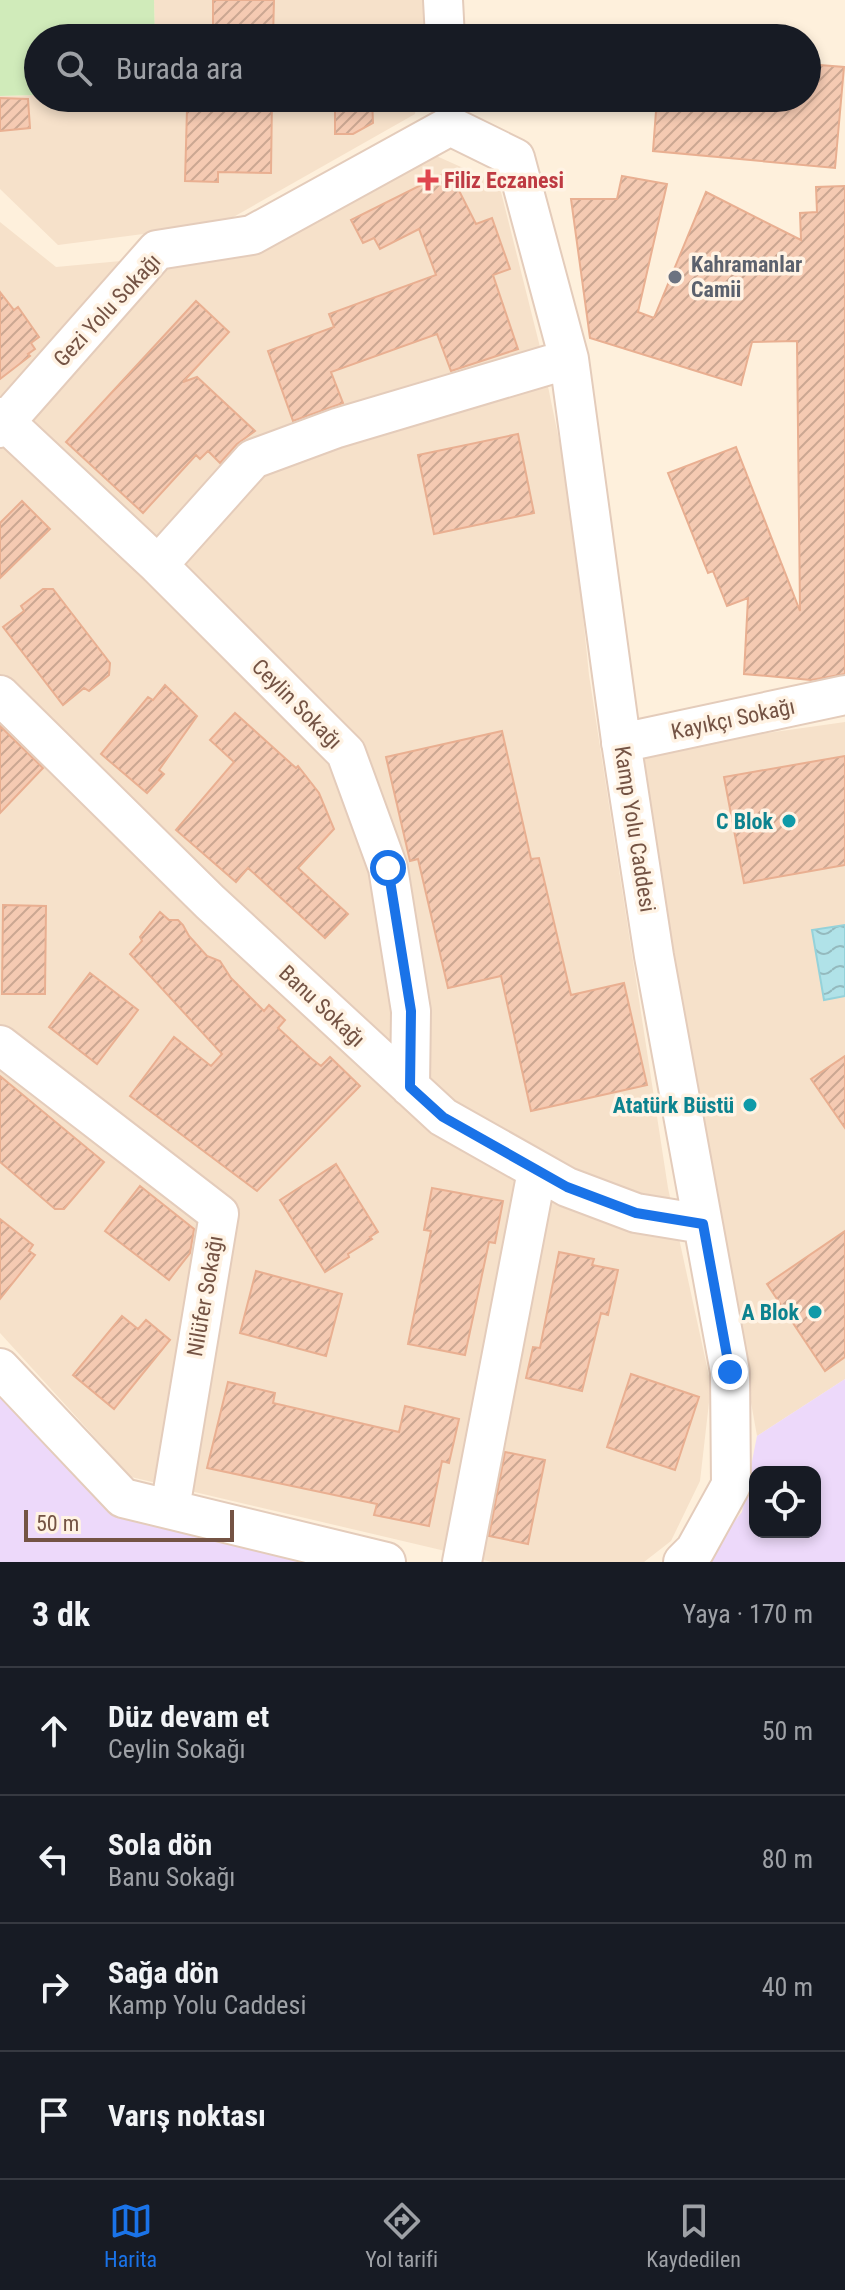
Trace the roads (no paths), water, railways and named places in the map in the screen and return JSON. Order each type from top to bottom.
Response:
[{"type":"street","points":[[443,0],[444,24]]},
{"type":"street","name":"Kamp Yolu Caddesi","points":[[450,112],[515,158],[569,359],[621,743],[654,956],[730,1372],[731,1485],[695,1550],[683,1562]]},
{"type":"street","name":"Gezi Yolu Sokağı","points":[[2,422],[157,250],[252,235],[450,112]]},
{"type":"street","points":[[158,565],[253,459],[337,428],[569,359]]},
{"type":"street","name":"Ceylin Sokağı","points":[[2,422],[158,565],[346,753],[388,868],[411,1011],[410,1087]]},
{"type":"street","name":"Banu Sokağı","points":[[0,695],[210,902],[443,1117],[567,1187],[636,1213],[703,1224]]},
{"type":"street","name":"Kayıkçı Sokağı","points":[[621,743],[845,695]]},
{"type":"street","name":"Nilüfer Sokağı","points":[[0,1045],[219,1214],[170,1509]]},
{"type":"street","points":[[462,1562],[537,1171]]},
{"type":"street","points":[[0,1368],[123,1498],[386,1562]]},
{"type":"water","points":[[845,925],[845,996],[824,1000],[812,930]]},
{"type":"place","name":"Filiz Eczanesi","points":[[428,180]]},
{"type":"place","name":"Kahramanlar Camii","points":[[675,277]]},
{"type":"place","name":"C Blok","points":[[789,821]]},
{"type":"place","name":"Atatürk Büstü","points":[[750,1105]]},
{"type":"place","name":"A Blok","points":[[815,1312]]}]
